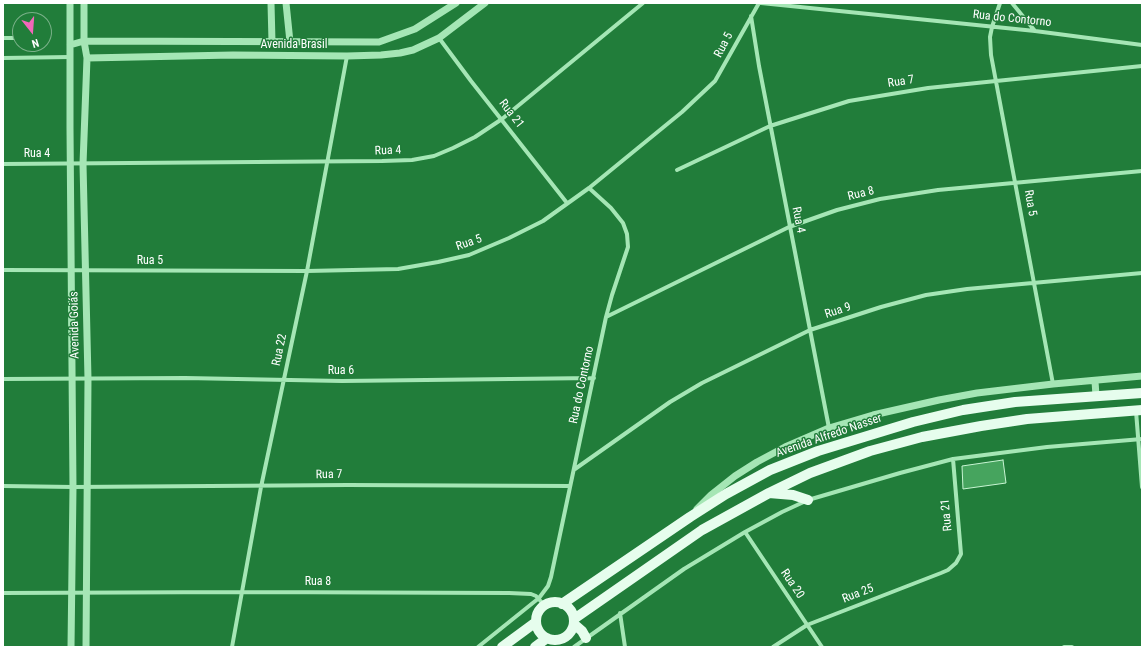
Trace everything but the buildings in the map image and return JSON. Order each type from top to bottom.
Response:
[{"type":"main road","name":"Avenida Alfredo Nasser","points":[[562,604],[726,494],[770,470],[818,450],[868,434],[963,410],[1015,402],[1142,393]]},
{"type":"main road","points":[[574,621],[702,530],[769,493],[810,473],[870,451],[922,437],[1027,419],[1139,410]]},
{"type":"main road","points":[[769,493],[793,495],[808,500]]},
{"type":"main road","points":[[535,647],[563,639],[572,630],[574,621],[572,612],[568,607],[562,604],[542,602],[536,622],[541,634],[550,642]]},
{"type":"main road","points":[[574,621],[586,638]]},
{"type":"main road","points":[[502,647],[536,622]]},
{"type":"street","name":"Avenida Goiás","points":[[70,3],[70,164],[73,378],[73,593],[71,647]]},
{"type":"street","name":"Avenida Goiás","points":[[84,3],[84,42],[87,58],[83,164],[88,378],[86,647]]},
{"type":"street","points":[[270,3],[272,42]]},
{"type":"street","points":[[286,3],[290,42]]},
{"type":"street","name":"Avenida Brasil","points":[[70,45],[84,42],[379,42],[415,30],[456,3]]},
{"type":"street","name":"Avenida Brasil","points":[[87,58],[233,55],[381,55],[413,50],[439,38],[485,3]]},
{"type":"street","name":"Rua 4","points":[[3,164],[327,162],[412,160],[434,156],[474,137],[502,119],[643,3]]},
{"type":"street","name":"Rua 5","points":[[72,271],[307,271],[398,269],[469,255],[509,238],[543,221],[589,188],[682,112],[715,81],[750,15],[760,3]]},
{"type":"street","name":"Rua do Contorno","points":[[760,3],[1035,31],[1142,45]]},
{"type":"street","name":"Rua 5","points":[[1000,3],[990,37],[991,55],[1053,384]]},
{"type":"street","points":[[1012,3],[1035,31]]},
{"type":"street","name":"Rua 4","points":[[750,15],[789,227],[829,428]]},
{"type":"street","name":"Rua 21","points":[[439,38],[567,203]]},
{"type":"street","points":[[230,42],[233,55]]},
{"type":"street","points":[[379,42],[381,55]]},
{"type":"street","name":"Rua 22","points":[[232,647],[261,487],[307,271],[347,56]]},
{"type":"street","points":[[3,58],[70,57]]},
{"type":"street","name":"Rua 7","points":[[677,170],[770,126],[849,101],[928,88],[1142,66]]},
{"type":"street","name":"Rua 8","points":[[606,317],[789,227],[837,210],[880,199],[938,190],[1142,171]]},
{"type":"street","name":"Rua do Contorno","points":[[478,647],[542,602],[551,577],[606,317],[628,247],[627,234],[623,223],[611,208],[589,188]]},
{"type":"street","points":[[3,270],[72,271]]},
{"type":"street","name":"Rua 9","points":[[575,469],[670,402],[702,383],[810,330],[881,307],[926,295],[967,289],[1142,273]]},
{"type":"street","points":[[690,517],[711,495],[746,469],[785,447],[829,428],[873,415],[977,393],[1142,376]]},
{"type":"street","points":[[3,379],[73,378]]},
{"type":"street","name":"Rua 6","points":[[73,378],[284,380],[594,378]]},
{"type":"street","points":[[1095,381],[1096,396]]},
{"type":"street","points":[[1139,410],[1142,487]]},
{"type":"street","points":[[574,647],[684,569],[745,532],[808,500],[900,472],[953,459],[1047,447],[1140,439]]},
{"type":"street","name":"Rua 21","points":[[953,459],[961,554],[960,559],[953,566]]},
{"type":"street","name":"Rua 7","points":[[73,487],[261,487],[348,485],[570,486]]},
{"type":"street","points":[[3,486],[73,487]]},
{"type":"street","name":"Rua 20","points":[[745,532],[822,647]]},
{"type":"street","name":"Rua 25","points":[[773,647],[807,625],[941,573],[953,566]]},
{"type":"street","points":[[3,594],[73,593]]},
{"type":"street","name":"Rua 8","points":[[73,593],[509,593],[530,594],[542,602]]},
{"type":"street","points":[[620,613],[625,647]]},
{"type":"street","points":[[1064,647],[1070,647]]}]
